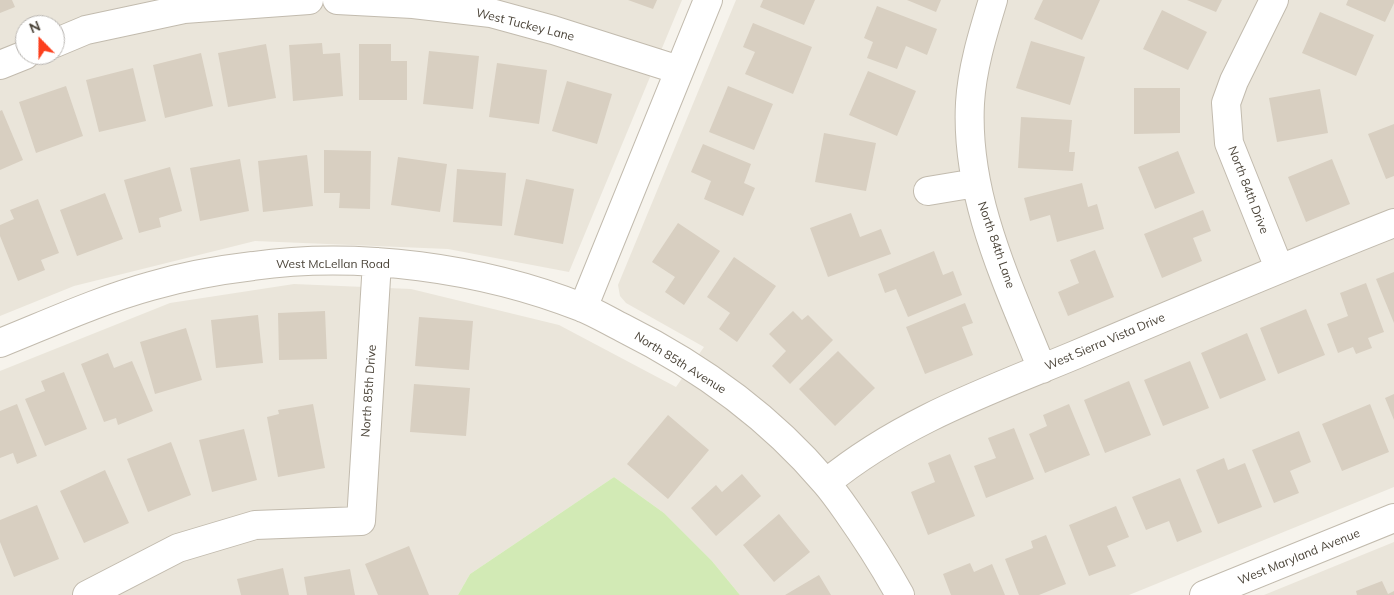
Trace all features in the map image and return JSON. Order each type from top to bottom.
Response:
[{"type":"street","points":[[65,39],[86,30],[184,9],[309,0]]},
{"type":"street","name":"West Tuckey Lane","points":[[337,0],[413,4],[491,14],[553,30],[679,70]]},
{"type":"street","points":[[583,308],[708,0]]},
{"type":"street","name":"North 84th Lane","points":[[994,0],[979,50],[970,103],[971,138],[976,182],[985,222],[998,260],[1042,369]]},
{"type":"street","name":"North 84th Drive","points":[[1274,0],[1234,80],[1226,103],[1229,143],[1279,268]]},
{"type":"street","points":[[0,65],[15,59]]},
{"type":"street","points":[[928,191],[976,182]]},
{"type":"street","name":"West Sierra Vista Drive","points":[[826,483],[853,461],[922,420],[949,407],[1279,268],[1394,223]]},
{"type":"street","name":"West McLellan Road","points":[[0,343],[86,308],[150,286],[256,265],[303,261],[377,262],[467,274],[520,286],[583,308]]},
{"type":"street","name":"North 85th Drive","points":[[88,595],[178,548],[255,525],[361,521],[377,262]]},
{"type":"street","name":"North 85th Avenue","points":[[583,308],[655,344],[721,387],[760,417],[826,483],[863,534],[900,595]]},
{"type":"street","name":"West Maryland Avenue","points":[[1204,595],[1394,518]]},
{"type":"shaded area","points":[[0,0],[682,0],[569,272],[448,249],[255,241],[74,286],[0,316]]},
{"type":"shaded area","points":[[736,0],[1394,0],[1394,487],[1129,595],[740,595],[712,561],[664,513],[614,477],[470,574],[458,595],[0,595],[0,371],[170,303],[294,284],[411,289],[559,325],[676,387],[704,347],[626,303],[620,296],[618,285]]},
{"type":"shaded area","points":[[1394,542],[1394,595],[1264,595]]},
{"type":"green space","points":[[614,477],[664,513],[712,561],[740,595],[458,595],[470,574]]},
{"type":"building","points":[[0,0],[12,0],[15,7],[0,13]]},
{"type":"building","points":[[628,0],[657,0],[653,9]]},
{"type":"building","points":[[763,0],[815,0],[804,25],[760,7]]},
{"type":"building","points":[[907,0],[941,0],[936,12]]},
{"type":"building","points":[[1043,0],[1100,0],[1082,40],[1034,19]]},
{"type":"building","points":[[1187,0],[1222,0],[1216,12]]},
{"type":"building","points":[[1348,0],[1394,0],[1394,3],[1385,22],[1346,5]]},
{"type":"building","points":[[877,6],[937,29],[927,55],[906,46],[897,69],[867,58],[873,42],[864,38]]},
{"type":"building","points":[[1162,10],[1207,32],[1188,70],[1143,49]]},
{"type":"building","points":[[1320,12],[1374,35],[1356,76],[1302,53]]},
{"type":"building","points":[[753,23],[812,47],[793,94],[745,74],[755,52],[743,47]]},
{"type":"building","points":[[1031,41],[1085,57],[1070,105],[1016,88]]},
{"type":"building","points":[[322,43],[323,54],[340,53],[343,96],[293,101],[289,45]]},
{"type":"building","points":[[266,44],[276,98],[228,107],[218,53]]},
{"type":"building","points":[[359,44],[391,44],[391,61],[407,61],[407,100],[359,100]]},
{"type":"building","points":[[429,51],[479,56],[473,109],[423,104]]},
{"type":"building","points":[[201,53],[213,106],[165,118],[153,65]]},
{"type":"building","points":[[497,63],[547,70],[539,124],[489,117]]},
{"type":"building","points":[[133,68],[146,121],[99,132],[86,80]]},
{"type":"building","points":[[868,71],[916,91],[897,136],[849,115]]},
{"type":"building","points":[[567,81],[612,94],[597,144],[552,131]]},
{"type":"building","points":[[66,86],[83,136],[36,153],[19,102]]},
{"type":"building","points":[[728,86],[773,104],[754,150],[709,132]]},
{"type":"building","points":[[1134,88],[1180,88],[1180,133],[1134,134]]},
{"type":"building","points":[[1320,89],[1328,133],[1277,142],[1269,98]]},
{"type":"building","points":[[2,110],[23,160],[0,170],[0,111]]},
{"type":"building","points":[[1021,117],[1072,120],[1069,152],[1075,152],[1073,171],[1018,168]]},
{"type":"building","points":[[1394,124],[1394,176],[1386,179],[1368,134]]},
{"type":"building","points":[[824,133],[876,143],[866,191],[815,182]]},
{"type":"building","points":[[703,144],[751,164],[744,183],[755,188],[743,216],[704,199],[711,181],[691,172]]},
{"type":"building","points":[[324,150],[371,151],[370,209],[339,208],[340,193],[324,193]]},
{"type":"building","points":[[1178,151],[1195,193],[1155,209],[1138,167]]},
{"type":"building","points":[[307,155],[313,206],[263,212],[258,161]]},
{"type":"building","points":[[398,157],[447,164],[440,212],[391,205]]},
{"type":"building","points":[[240,159],[249,211],[200,221],[190,168]]},
{"type":"building","points":[[1332,159],[1350,204],[1306,222],[1288,177]]},
{"type":"building","points":[[170,167],[182,211],[159,218],[161,227],[139,233],[124,180]]},
{"type":"building","points":[[457,169],[506,173],[502,226],[453,222]]},
{"type":"building","points":[[526,179],[574,189],[563,244],[514,235]]},
{"type":"building","points":[[1082,183],[1088,207],[1097,204],[1104,229],[1057,242],[1050,215],[1030,221],[1024,198]]},
{"type":"building","points":[[105,193],[123,239],[77,256],[60,210]]},
{"type":"building","points":[[38,199],[59,253],[41,260],[45,270],[18,281],[0,236],[0,225],[14,219],[10,210]]},
{"type":"building","points":[[1203,210],[1211,231],[1193,238],[1202,261],[1162,278],[1144,234]]},
{"type":"building","points":[[851,213],[860,237],[881,229],[891,254],[828,277],[810,228]]},
{"type":"building","points":[[678,223],[720,251],[684,305],[665,292],[675,277],[652,262]]},
{"type":"building","points":[[1095,250],[1114,297],[1068,316],[1058,292],[1079,283],[1070,260]]},
{"type":"building","points":[[934,251],[943,275],[953,271],[962,295],[908,317],[896,289],[885,293],[878,274]]},
{"type":"building","points":[[734,257],[776,286],[737,342],[719,329],[730,313],[707,297]]},
{"type":"building","points":[[1394,272],[1394,323],[1376,279]]},
{"type":"building","points":[[1366,283],[1384,332],[1368,338],[1372,348],[1356,354],[1353,347],[1338,353],[1327,324],[1348,316],[1340,293]]},
{"type":"building","points":[[965,303],[973,323],[962,327],[973,355],[925,374],[906,327]]},
{"type":"building","points":[[1306,309],[1325,355],[1278,374],[1260,328]]},
{"type":"building","points":[[325,311],[327,359],[279,360],[278,313]]},
{"type":"building","points":[[793,311],[802,320],[808,315],[833,340],[790,384],[772,366],[786,351],[769,334]]},
{"type":"building","points":[[258,315],[263,363],[216,368],[211,320]]},
{"type":"building","points":[[419,317],[473,321],[469,370],[415,366]]},
{"type":"building","points":[[186,328],[202,380],[155,394],[140,342]]},
{"type":"building","points":[[1247,333],[1266,380],[1220,399],[1201,353]]},
{"type":"building","points":[[838,351],[875,388],[835,426],[799,389]]},
{"type":"building","points":[[108,353],[114,368],[132,361],[153,411],[118,425],[116,418],[104,422],[81,364]]},
{"type":"building","points":[[1190,361],[1209,408],[1163,426],[1144,380]]},
{"type":"building","points":[[64,372],[87,429],[45,446],[25,399],[45,391],[41,381]]},
{"type":"building","points":[[1129,381],[1151,435],[1105,453],[1084,400]]},
{"type":"building","points":[[414,384],[470,388],[466,436],[410,432]]},
{"type":"building","points":[[1394,394],[1394,420],[1385,398]]},
{"type":"building","points":[[17,404],[37,456],[17,464],[13,453],[0,458],[0,411]]},
{"type":"building","points":[[313,404],[325,468],[278,477],[267,417],[279,414],[278,410]]},
{"type":"building","points":[[1069,404],[1090,455],[1045,473],[1029,434],[1047,426],[1043,415]]},
{"type":"building","points":[[1370,404],[1389,452],[1342,471],[1322,424]]},
{"type":"building","points":[[668,415],[709,450],[668,499],[627,464]]},
{"type":"building","points":[[1014,428],[1034,479],[986,498],[974,466],[996,458],[988,438]]},
{"type":"building","points":[[244,429],[257,480],[212,492],[199,440]]},
{"type":"building","points":[[1299,431],[1311,462],[1290,471],[1299,493],[1274,503],[1252,450]]},
{"type":"building","points":[[171,442],[191,495],[148,512],[127,459]]},
{"type":"building","points":[[950,454],[975,516],[928,535],[911,492],[935,482],[928,463]]},
{"type":"building","points":[[1224,458],[1228,470],[1245,463],[1262,507],[1218,524],[1196,470]]},
{"type":"building","points":[[105,470],[129,523],[84,543],[60,491]]},
{"type":"building","points":[[742,474],[761,496],[716,536],[691,508],[716,485],[722,492]]},
{"type":"building","points":[[1180,478],[1202,532],[1177,542],[1169,521],[1146,530],[1132,497]]},
{"type":"building","points":[[37,505],[59,559],[14,577],[0,542],[0,520]]},
{"type":"building","points":[[1116,506],[1129,537],[1107,546],[1116,566],[1089,576],[1069,525]]},
{"type":"building","points":[[779,514],[810,552],[774,582],[743,545]]},
{"type":"building","points":[[1046,535],[1066,584],[1039,595],[1019,595],[1005,559],[1033,548],[1031,541]]},
{"type":"building","points":[[409,546],[429,595],[378,595],[365,564]]},
{"type":"building","points":[[970,563],[974,572],[992,564],[1005,595],[951,595],[943,574]]},
{"type":"building","points":[[283,568],[289,595],[241,595],[237,579]]},
{"type":"building","points":[[350,569],[355,595],[307,595],[304,577]]},
{"type":"building","points":[[819,575],[831,595],[785,595]]},
{"type":"building","points":[[1382,581],[1388,594],[1394,591],[1394,595],[1357,595],[1356,591]]}]
